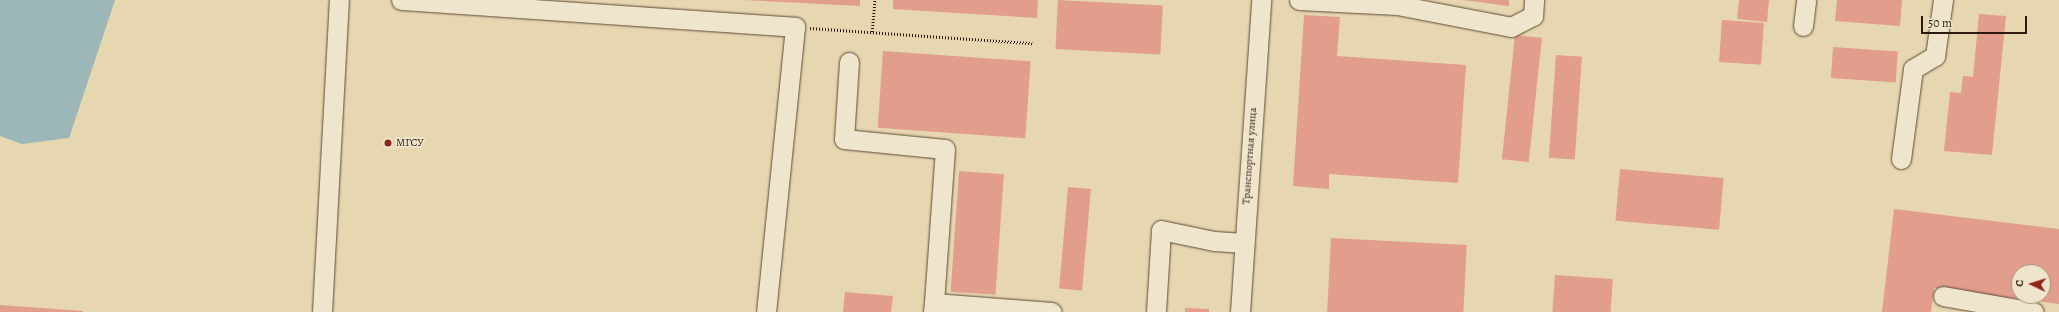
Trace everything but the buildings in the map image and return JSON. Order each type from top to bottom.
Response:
[{"type":"street","points":[[322,312],[339,0]]},
{"type":"street","points":[[401,0],[795,27],[766,312]]},
{"type":"street","name":"Транспортная улица","points":[[1240,312],[1261,0]]},
{"type":"street","points":[[1299,0],[1398,2],[1511,26],[1533,16],[1534,0]]},
{"type":"street","points":[[1803,26],[1806,0]]},
{"type":"street","points":[[1900,159],[1914,69],[1936,56],[1943,0]]},
{"type":"street","points":[[849,62],[844,139],[945,149],[934,308],[1052,312]]},
{"type":"street","points":[[1156,312],[1161,230],[1214,241],[1244,243]]},
{"type":"street","points":[[1943,296],[2034,312]]},
{"type":"path","points":[[872,32],[874,0]]},
{"type":"path","points":[[795,27],[1032,43]]},
{"type":"water","points":[[0,0],[115,0],[69,138],[22,144],[0,136]]},
{"type":"place","name":"МГСУ","points":[[388,143]]}]
